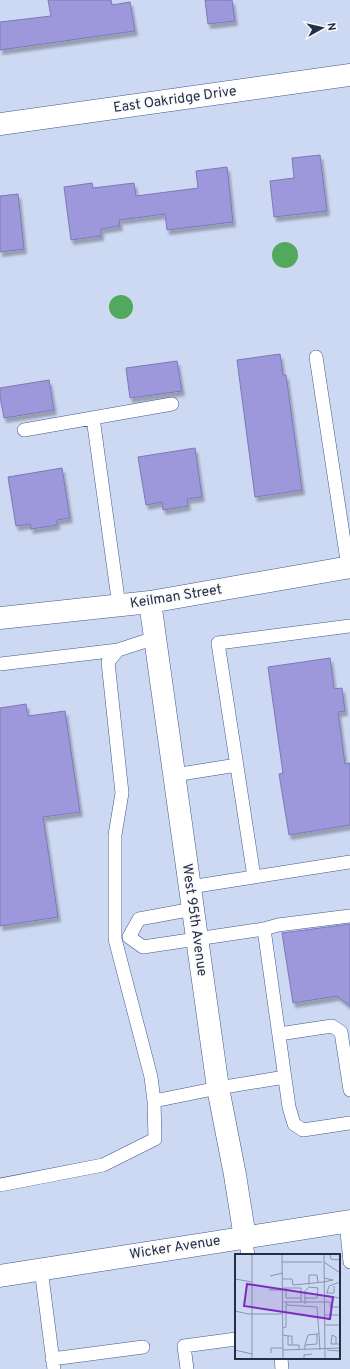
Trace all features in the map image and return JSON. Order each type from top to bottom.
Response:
[{"type":"main road","name":"East Oakridge Drive","points":[[0,124],[350,75]]},
{"type":"main road","name":"Keilman Street","points":[[0,618],[150,602],[349,567]]},
{"type":"main road","name":"West 95th Avenue","points":[[150,602],[218,1088],[235,1175],[246,1246]]},
{"type":"main road","name":"Wicker Avenue","points":[[0,1276],[41,1269],[246,1246],[348,1221]]},
{"type":"lane","points":[[316,356],[349,567]]},
{"type":"lane","points":[[24,430],[172,404]]},
{"type":"lane","points":[[93,418],[119,606]]},
{"type":"lane","points":[[254,877],[218,643],[350,626]]},
{"type":"lane","points":[[0,664],[118,650],[155,638]]},
{"type":"lane","points":[[0,1185],[103,1166],[156,1139],[154,1102],[150,1077],[115,939],[115,835],[122,793],[108,662],[118,650]]},
{"type":"lane","points":[[174,775],[237,765]]},
{"type":"lane","points":[[190,887],[350,862]]},
{"type":"lane","points":[[129,937],[139,919],[193,909]]},
{"type":"lane","points":[[115,939],[129,937],[143,947],[264,929],[278,925],[350,916]]},
{"type":"lane","points":[[264,929],[284,1077],[289,1107],[294,1124],[303,1130],[350,1123]]},
{"type":"lane","points":[[279,1034],[332,1026],[341,1032],[350,1090]]},
{"type":"lane","points":[[154,1102],[218,1088],[284,1077]]},
{"type":"lane","points":[[348,1221],[350,1262]]},
{"type":"lane","points":[[41,1269],[53,1364],[143,1347]]},
{"type":"lane","points":[[187,1369],[184,1346],[235,1339]]},
{"type":"lane","points":[[280,1359],[282,1369]]},
{"type":"shaded area","points":[[285,242],[294,246],[298,255],[294,264],[285,268],[276,264],[272,255],[276,246]]},
{"type":"shaded area","points":[[121,295],[126,296],[132,302],[132,312],[126,318],[121,319],[116,318],[110,312],[109,307],[110,302],[116,296]]},
{"type":"building","points":[[48,0],[111,0],[112,5],[130,2],[135,31],[0,50],[0,22],[51,16]]},
{"type":"building","points":[[205,0],[232,0],[235,21],[208,24]]},
{"type":"building","points":[[320,155],[327,211],[274,217],[270,181],[294,178],[292,158]]},
{"type":"building","points":[[227,167],[233,222],[167,230],[165,214],[119,220],[120,226],[101,229],[101,236],[71,240],[64,187],[92,183],[93,188],[134,183],[136,196],[198,188],[196,171]]},
{"type":"building","points":[[18,194],[24,249],[0,252],[0,196]]},
{"type":"building","points":[[280,354],[283,375],[286,375],[302,490],[255,497],[237,360]]},
{"type":"building","points":[[177,361],[182,391],[130,398],[126,368]]},
{"type":"building","points":[[49,380],[54,410],[4,418],[0,388]]},
{"type":"building","points":[[195,448],[202,497],[187,499],[188,506],[163,510],[162,502],[146,505],[138,457]]},
{"type":"building","points":[[62,468],[70,518],[57,520],[57,525],[31,529],[30,524],[16,526],[8,477]]},
{"type":"building","points":[[330,658],[334,689],[342,688],[345,711],[338,712],[345,764],[350,763],[350,825],[289,835],[279,774],[283,773],[268,667]]},
{"type":"building","points":[[26,704],[28,716],[65,711],[80,812],[43,817],[58,917],[0,926],[0,708]]},
{"type":"building","points":[[350,924],[350,1006],[337,996],[293,1003],[282,933]]}]
